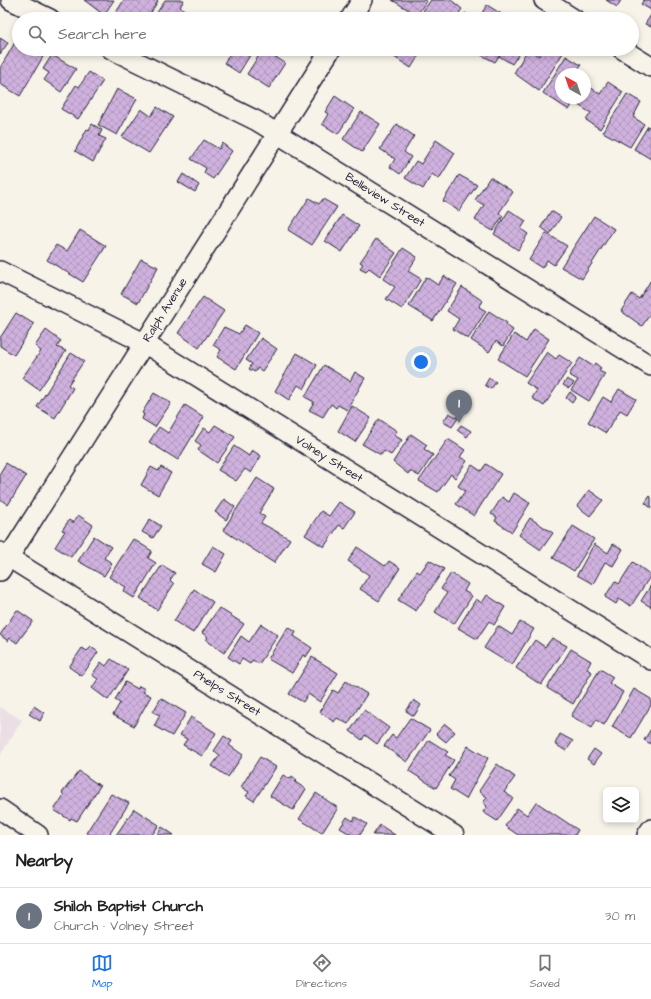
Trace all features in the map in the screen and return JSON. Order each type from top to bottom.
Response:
[{"type":"street","points":[[11,0],[36,12]]},
{"type":"street","points":[[354,12],[362,0]]},
{"type":"street","points":[[544,0],[563,12]]},
{"type":"street","name":"Belleview Street","points":[[125,56],[278,132],[651,366]]},
{"type":"street","name":"Ralph Avenue","points":[[3,560],[144,343],[327,56]]},
{"type":"street","points":[[633,56],[651,67]]},
{"type":"street","name":"Volney Street","points":[[0,271],[144,343],[651,660]]},
{"type":"street","name":"Phelps Street","points":[[3,560],[454,835]]},
{"type":"street","points":[[0,809],[38,835]]},
{"type":"street","points":[[647,835],[651,829]]},
{"type":"shaded area","points":[[0,707],[22,720],[0,756]]},
{"type":"building","points":[[84,0],[114,0],[106,12],[100,12]]},
{"type":"building","points":[[124,0],[158,1],[151,12],[116,12]]},
{"type":"building","points":[[165,0],[184,0],[180,7],[188,12],[157,12]]},
{"type":"building","points":[[392,0],[427,0],[419,12],[412,12]]},
{"type":"building","points":[[431,0],[451,0],[462,9],[460,12],[422,12]]},
{"type":"building","points":[[606,0],[621,0],[617,7]]},
{"type":"building","points":[[644,0],[651,0],[651,10],[641,4]]},
{"type":"building","points":[[487,5],[498,12],[482,12]]},
{"type":"building","points":[[651,15],[651,27],[645,24]]},
{"type":"building","points":[[0,38],[8,43],[0,54]]},
{"type":"building","points":[[12,48],[12,56],[43,56],[20,96],[0,84],[0,68]]},
{"type":"building","points":[[51,56],[54,56],[76,69],[61,92],[44,80],[49,73],[43,69]]},
{"type":"building","points":[[228,56],[250,56],[239,73],[224,63]]},
{"type":"building","points":[[259,56],[274,56],[285,63],[269,88],[247,74]]},
{"type":"building","points":[[393,56],[419,56],[411,68]]},
{"type":"building","points":[[483,56],[499,56],[495,62]]},
{"type":"building","points":[[499,56],[517,56],[512,64]]},
{"type":"building","points":[[524,56],[561,56],[539,91],[514,73]]},
{"type":"building","points":[[566,56],[581,65],[579,68],[559,68]]},
{"type":"building","points":[[89,72],[103,81],[78,119],[61,109],[76,85],[79,87]]},
{"type":"building","points":[[555,74],[555,101],[543,93]]},
{"type":"building","points":[[608,82],[623,92],[600,129],[586,120],[591,113],[578,105],[591,104],[591,88],[600,94]]},
{"type":"building","points":[[117,89],[137,99],[117,135],[98,125]]},
{"type":"building","points":[[627,94],[641,102],[633,117],[644,124],[630,147],[603,132]]},
{"type":"building","points":[[335,96],[354,109],[338,134],[322,124],[328,114],[325,112]]},
{"type":"building","points":[[560,104],[572,104],[569,110]]},
{"type":"building","points":[[157,107],[173,117],[149,153],[122,137],[141,109],[151,116]]},
{"type":"building","points":[[361,112],[380,124],[362,152],[343,139]]},
{"type":"building","points":[[92,124],[102,130],[99,136],[106,139],[93,162],[75,151],[87,129],[89,130]]},
{"type":"building","points":[[397,124],[414,136],[404,152],[411,157],[400,174],[390,167],[395,159],[380,149]]},
{"type":"building","points":[[648,126],[651,128],[651,159],[634,149]]},
{"type":"building","points":[[204,140],[219,149],[222,143],[232,151],[213,179],[204,173],[206,168],[191,159]]},
{"type":"building","points":[[436,140],[455,153],[439,179],[432,174],[423,189],[405,178],[416,161],[421,164]]},
{"type":"building","points":[[183,174],[199,185],[195,192],[178,182]]},
{"type":"building","points":[[459,175],[477,185],[459,211],[443,201]]},
{"type":"building","points":[[490,177],[513,192],[499,213],[503,216],[493,231],[475,220],[484,205],[475,200]]},
{"type":"building","points":[[309,198],[319,204],[323,199],[337,207],[312,245],[288,230]]},
{"type":"building","points":[[509,210],[526,221],[521,229],[528,234],[518,250],[494,234]]},
{"type":"building","points":[[551,211],[561,217],[550,234],[541,227]]},
{"type":"building","points":[[342,215],[359,226],[342,252],[325,241]]},
{"type":"building","points":[[594,216],[614,229],[582,279],[561,267]]},
{"type":"building","points":[[80,230],[106,246],[83,282],[47,260],[56,245],[67,251]]},
{"type":"building","points":[[546,233],[567,246],[554,265],[547,260],[542,268],[529,260]]},
{"type":"building","points":[[376,239],[396,253],[380,276],[369,268],[366,271],[360,268],[363,264],[360,262]]},
{"type":"building","points":[[403,248],[417,257],[408,271],[421,279],[402,309],[386,299],[395,287],[383,279]]},
{"type":"building","points":[[141,259],[158,267],[138,303],[121,294]]},
{"type":"building","points":[[444,276],[457,284],[433,321],[409,306],[426,277],[438,285]]},
{"type":"building","points":[[651,280],[651,313],[642,326],[621,311],[632,294],[639,299]]},
{"type":"building","points":[[462,287],[483,301],[479,307],[486,311],[468,339],[453,329],[459,319],[447,311]]},
{"type":"building","points":[[203,297],[224,311],[199,348],[178,333]]},
{"type":"building","points":[[489,311],[507,323],[506,325],[513,330],[503,346],[496,341],[489,352],[471,340]]},
{"type":"building","points":[[16,313],[34,324],[14,355],[0,346],[0,338]]},
{"type":"building","points":[[245,325],[258,333],[236,369],[217,357],[221,350],[213,345],[224,327],[239,334]]},
{"type":"building","points":[[534,329],[549,339],[525,376],[498,359],[514,334],[526,342]]},
{"type":"building","points":[[46,330],[61,341],[57,347],[66,351],[39,390],[22,378],[41,351],[35,346]]},
{"type":"building","points":[[261,338],[277,349],[262,371],[258,368],[255,372],[249,369],[252,364],[246,360]]},
{"type":"building","points":[[547,352],[556,359],[559,355],[572,363],[544,406],[532,398],[537,390],[526,383]]},
{"type":"building","points":[[71,353],[84,361],[68,385],[73,388],[55,418],[37,407]]},
{"type":"building","points":[[297,353],[317,365],[304,389],[298,385],[289,400],[275,391]]},
{"type":"building","points":[[580,358],[593,366],[595,363],[601,368],[599,371],[605,374],[589,401],[571,390],[578,380],[569,375]]},
{"type":"building","points":[[324,365],[350,381],[355,372],[365,378],[347,410],[338,405],[336,408],[331,404],[323,417],[309,410],[314,402],[305,397]]},
{"type":"building","points":[[489,378],[496,382],[491,389],[485,385]]},
{"type":"building","points":[[567,379],[574,383],[569,388],[563,385]]},
{"type":"building","points":[[619,389],[636,399],[627,414],[620,410],[606,433],[588,422],[603,397],[611,402]]},
{"type":"building","points":[[570,392],[576,397],[572,403],[566,398]]},
{"type":"building","points":[[154,393],[171,403],[155,427],[142,419],[144,414],[142,413]]},
{"type":"building","points":[[185,405],[204,417],[178,460],[149,442],[159,427],[168,433]]},
{"type":"building","points":[[352,406],[371,418],[355,442],[338,431]]},
{"type":"building","points":[[449,413],[458,418],[452,427],[443,422]]},
{"type":"building","points":[[379,419],[397,431],[394,435],[402,440],[391,455],[384,451],[381,455],[362,444]]},
{"type":"building","points":[[215,425],[235,437],[217,463],[198,450],[201,445],[195,441],[204,428],[210,432]]},
{"type":"building","points":[[461,425],[471,431],[467,437],[457,430]]},
{"type":"building","points":[[411,434],[427,445],[424,449],[433,455],[419,476],[410,471],[408,474],[393,462]]},
{"type":"building","points":[[448,439],[465,450],[460,457],[467,461],[455,478],[451,474],[438,492],[419,481]]},
{"type":"building","points":[[234,446],[249,456],[252,450],[261,456],[251,473],[245,469],[236,481],[218,470]]},
{"type":"building","points":[[6,463],[26,476],[8,505],[0,499],[0,473]]},
{"type":"building","points":[[486,464],[501,474],[474,516],[456,504],[465,491],[458,486],[472,465],[481,471]]},
{"type":"building","points":[[151,467],[158,471],[161,467],[171,473],[158,495],[141,485]]},
{"type":"building","points":[[257,478],[274,489],[259,513],[265,517],[261,523],[290,539],[274,563],[223,530]]},
{"type":"building","points":[[589,490],[603,500],[590,516],[577,506]]},
{"type":"building","points":[[514,493],[530,503],[512,532],[495,521],[497,517],[491,514],[502,497],[509,502]]},
{"type":"building","points":[[650,496],[651,497],[651,508],[645,503]]},
{"type":"building","points":[[224,499],[235,507],[226,520],[215,512]]},
{"type":"building","points":[[339,502],[355,512],[344,528],[339,525],[324,547],[305,535],[321,511],[329,516]]},
{"type":"building","points":[[78,515],[93,525],[71,557],[55,547],[65,531],[62,530],[69,520],[73,523]]},
{"type":"building","points":[[530,518],[553,533],[541,550],[519,535]]},
{"type":"building","points":[[150,519],[161,526],[153,538],[142,532]]},
{"type":"building","points":[[573,526],[594,539],[574,571],[553,558]]},
{"type":"building","points":[[94,536],[111,547],[104,558],[112,563],[104,576],[78,561]]},
{"type":"building","points":[[133,539],[152,551],[148,558],[156,563],[134,598],[123,591],[126,587],[109,577]]},
{"type":"building","points":[[594,544],[608,553],[613,544],[623,549],[613,566],[605,562],[593,584],[577,575]]},
{"type":"building","points":[[213,546],[226,554],[216,572],[202,564]]},
{"type":"building","points":[[357,547],[385,566],[389,561],[400,568],[379,601],[360,589],[369,575],[348,561]]},
{"type":"building","points":[[429,560],[444,569],[416,611],[398,600],[417,571],[420,573]]},
{"type":"building","points":[[633,562],[651,575],[631,606],[619,599],[616,604],[605,597],[615,581],[619,584]]},
{"type":"building","points":[[162,565],[175,573],[170,580],[174,584],[157,610],[140,598]]},
{"type":"building","points":[[451,573],[468,584],[464,591],[472,596],[454,624],[435,612],[447,593],[441,589]]},
{"type":"building","points":[[651,585],[651,607],[641,601]]},
{"type":"building","points":[[194,589],[213,602],[193,633],[174,621]]},
{"type":"building","points":[[487,595],[505,607],[494,625],[489,621],[477,639],[458,628],[476,599],[482,603]]},
{"type":"building","points":[[219,608],[244,624],[224,653],[206,640],[208,637],[202,633]]},
{"type":"building","points":[[17,610],[33,621],[17,643],[10,638],[8,641],[0,635]]},
{"type":"building","points":[[520,622],[534,629],[512,665],[484,648],[498,626],[512,635]]},
{"type":"building","points":[[261,624],[278,635],[259,664],[253,660],[250,664],[242,659],[239,664],[228,657],[241,636],[249,642]]},
{"type":"building","points":[[288,627],[296,632],[294,636],[312,648],[306,657],[303,655],[292,673],[268,659]]},
{"type":"building","points":[[552,638],[567,646],[541,685],[516,668],[535,640],[545,647]]},
{"type":"building","points":[[91,647],[98,652],[82,676],[69,667],[82,648],[87,651]]},
{"type":"building","points":[[571,649],[591,661],[587,669],[592,672],[573,704],[547,688]]},
{"type":"building","points":[[312,657],[338,673],[320,702],[308,694],[303,702],[289,694]]},
{"type":"building","points":[[111,659],[128,670],[108,700],[92,688],[98,679],[92,675],[101,662],[106,666]]},
{"type":"building","points":[[600,669],[613,677],[609,683],[623,692],[604,725],[596,720],[592,728],[571,716]]},
{"type":"building","points":[[346,681],[367,694],[348,724],[337,718],[334,722],[320,712],[333,690],[338,693]]},
{"type":"building","points":[[125,682],[138,689],[139,686],[145,689],[143,692],[151,696],[134,726],[113,715],[120,703],[115,700]]},
{"type":"building","points":[[634,689],[651,699],[651,705],[631,738],[612,727]]},
{"type":"building","points":[[161,698],[186,713],[172,736],[154,726],[160,715],[153,712]]},
{"type":"building","points":[[414,700],[421,705],[414,716],[406,711]]},
{"type":"building","points":[[34,706],[44,713],[40,721],[29,714]]},
{"type":"building","points":[[364,710],[389,728],[377,744],[365,735],[362,740],[350,731]]},
{"type":"building","points":[[191,717],[216,733],[202,756],[183,745],[187,739],[180,735]]},
{"type":"building","points":[[410,718],[430,730],[407,762],[384,746],[392,735],[396,738]]},
{"type":"building","points":[[445,724],[455,732],[446,742],[436,734]]},
{"type":"building","points":[[651,729],[651,744],[644,740]]},
{"type":"building","points":[[560,734],[573,741],[566,751],[555,744]]},
{"type":"building","points":[[224,736],[232,741],[229,745],[243,755],[228,777],[212,766],[220,755],[214,751]]},
{"type":"building","points":[[429,740],[448,752],[445,755],[454,760],[436,788],[409,771]]},
{"type":"building","points":[[468,746],[488,758],[466,799],[450,789],[455,780],[449,776]]},
{"type":"building","points":[[594,749],[601,754],[594,764],[587,759]]},
{"type":"building","points":[[260,757],[276,767],[254,801],[246,796],[249,792],[241,787]]},
{"type":"building","points":[[497,764],[515,777],[504,792],[513,798],[497,821],[483,812],[487,806],[483,803],[487,797],[479,791]]},
{"type":"building","points":[[79,771],[100,786],[77,821],[71,818],[70,820],[54,810],[64,795],[62,793]]},
{"type":"building","points":[[283,775],[290,779],[292,776],[297,780],[295,782],[306,789],[293,810],[270,796]]},
{"type":"building","points":[[316,793],[338,808],[322,833],[299,819]]},
{"type":"building","points":[[111,794],[129,803],[109,835],[90,835],[86,833]]},
{"type":"building","points":[[536,802],[578,830],[575,835],[518,835],[505,826],[517,808],[527,815]]},
{"type":"building","points":[[134,809],[159,825],[152,835],[116,835]]},
{"type":"building","points":[[347,817],[353,821],[355,817],[367,824],[360,835],[352,835],[340,828]]},
{"type":"building","points":[[380,825],[395,835],[373,835]]},
{"type":"building","points":[[162,827],[174,835],[157,835]]},
{"type":"place","name":"Shiloh Baptist Church","points":[[459,423]]}]
